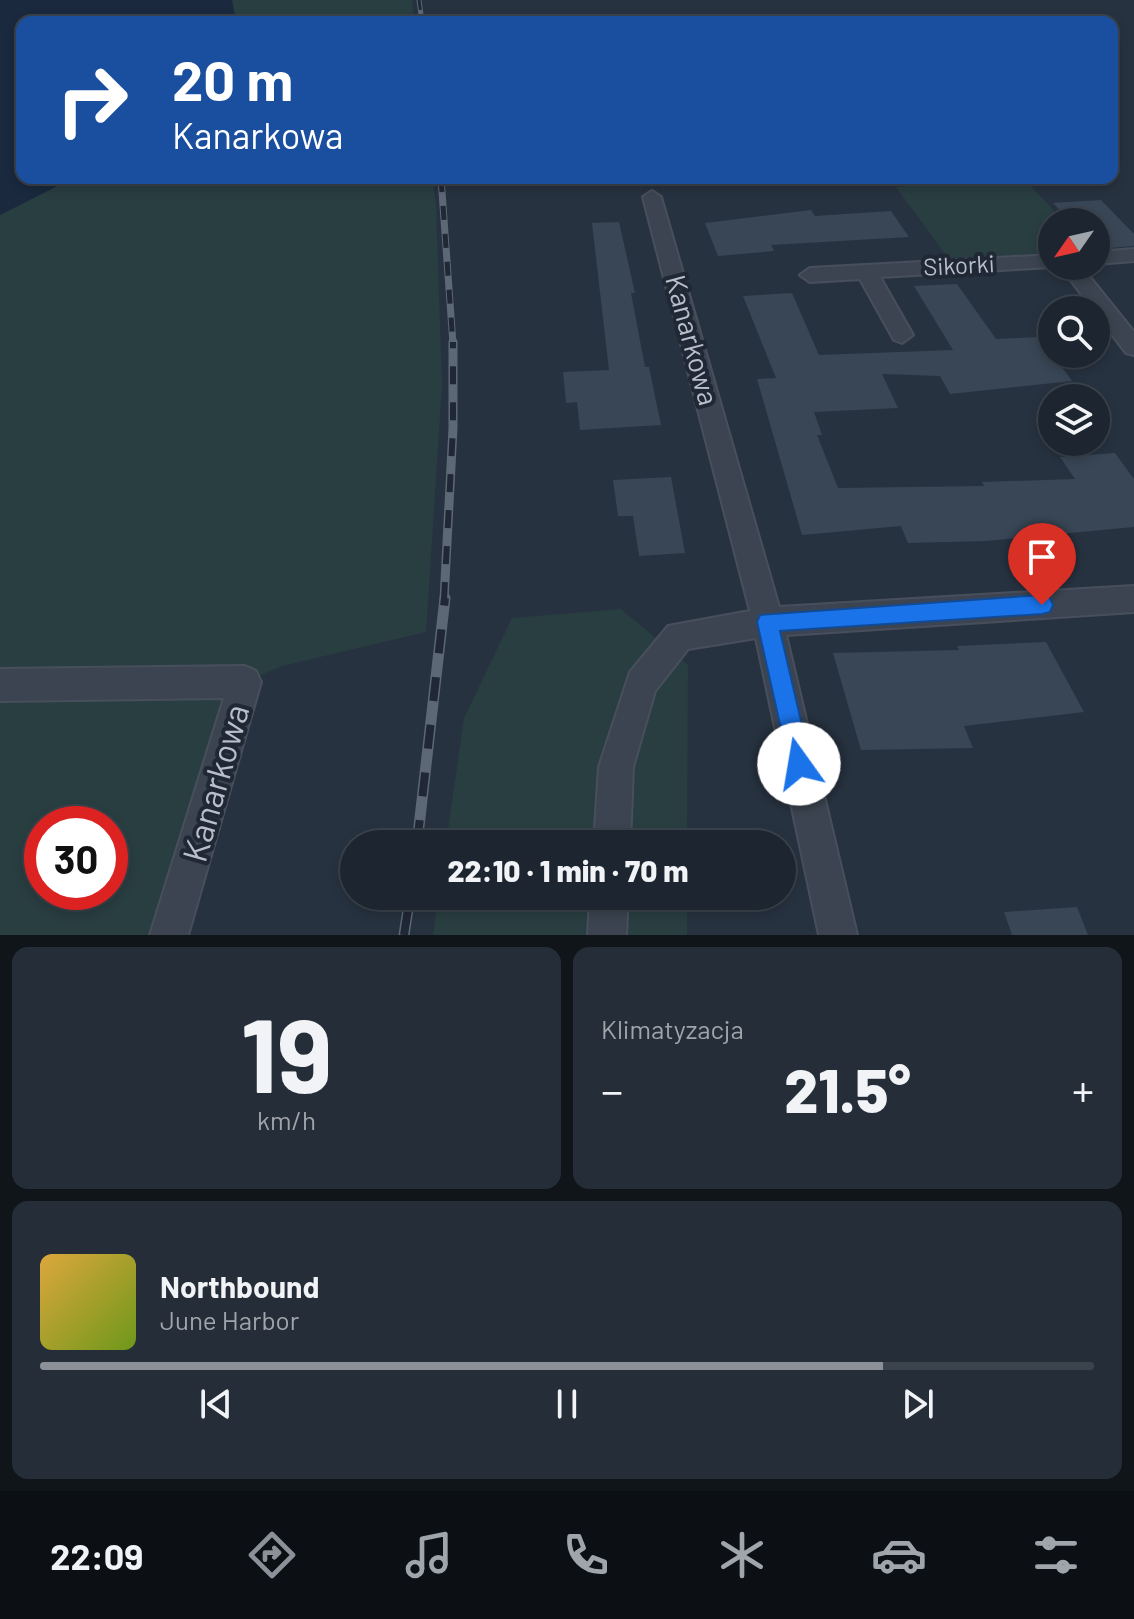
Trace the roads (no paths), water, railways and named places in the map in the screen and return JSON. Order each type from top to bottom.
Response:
[{"type":"street","name":"Kanarkowa","points":[[652,197],[768,622],[838,935]]},
{"type":"street","points":[[1110,257],[1134,255]]},
{"type":"street","name":"Sikorki","points":[[810,275],[1038,262]]},
{"type":"street","points":[[866,271],[902,335]]},
{"type":"street","points":[[1081,280],[1134,347]]},
{"type":"street","points":[[613,830],[616,767],[641,683],[679,636],[768,622],[1134,599]]},
{"type":"street","name":"Kanarkowa","points":[[0,685],[245,682],[169,935]]},
{"type":"street","points":[[607,935],[608,910]]},
{"type":"water","points":[[0,0],[232,0],[235,16],[16,16],[16,184],[61,184],[0,215]]},
{"type":"railway","points":[[419,0],[421,16]]},
{"type":"railway","points":[[441,184],[453,344]]},
{"type":"railway","points":[[444,600],[453,428],[453,344]]},
{"type":"railway","points":[[419,830],[445,598]]},
{"type":"railway","points":[[404,935],[408,910]]}]
